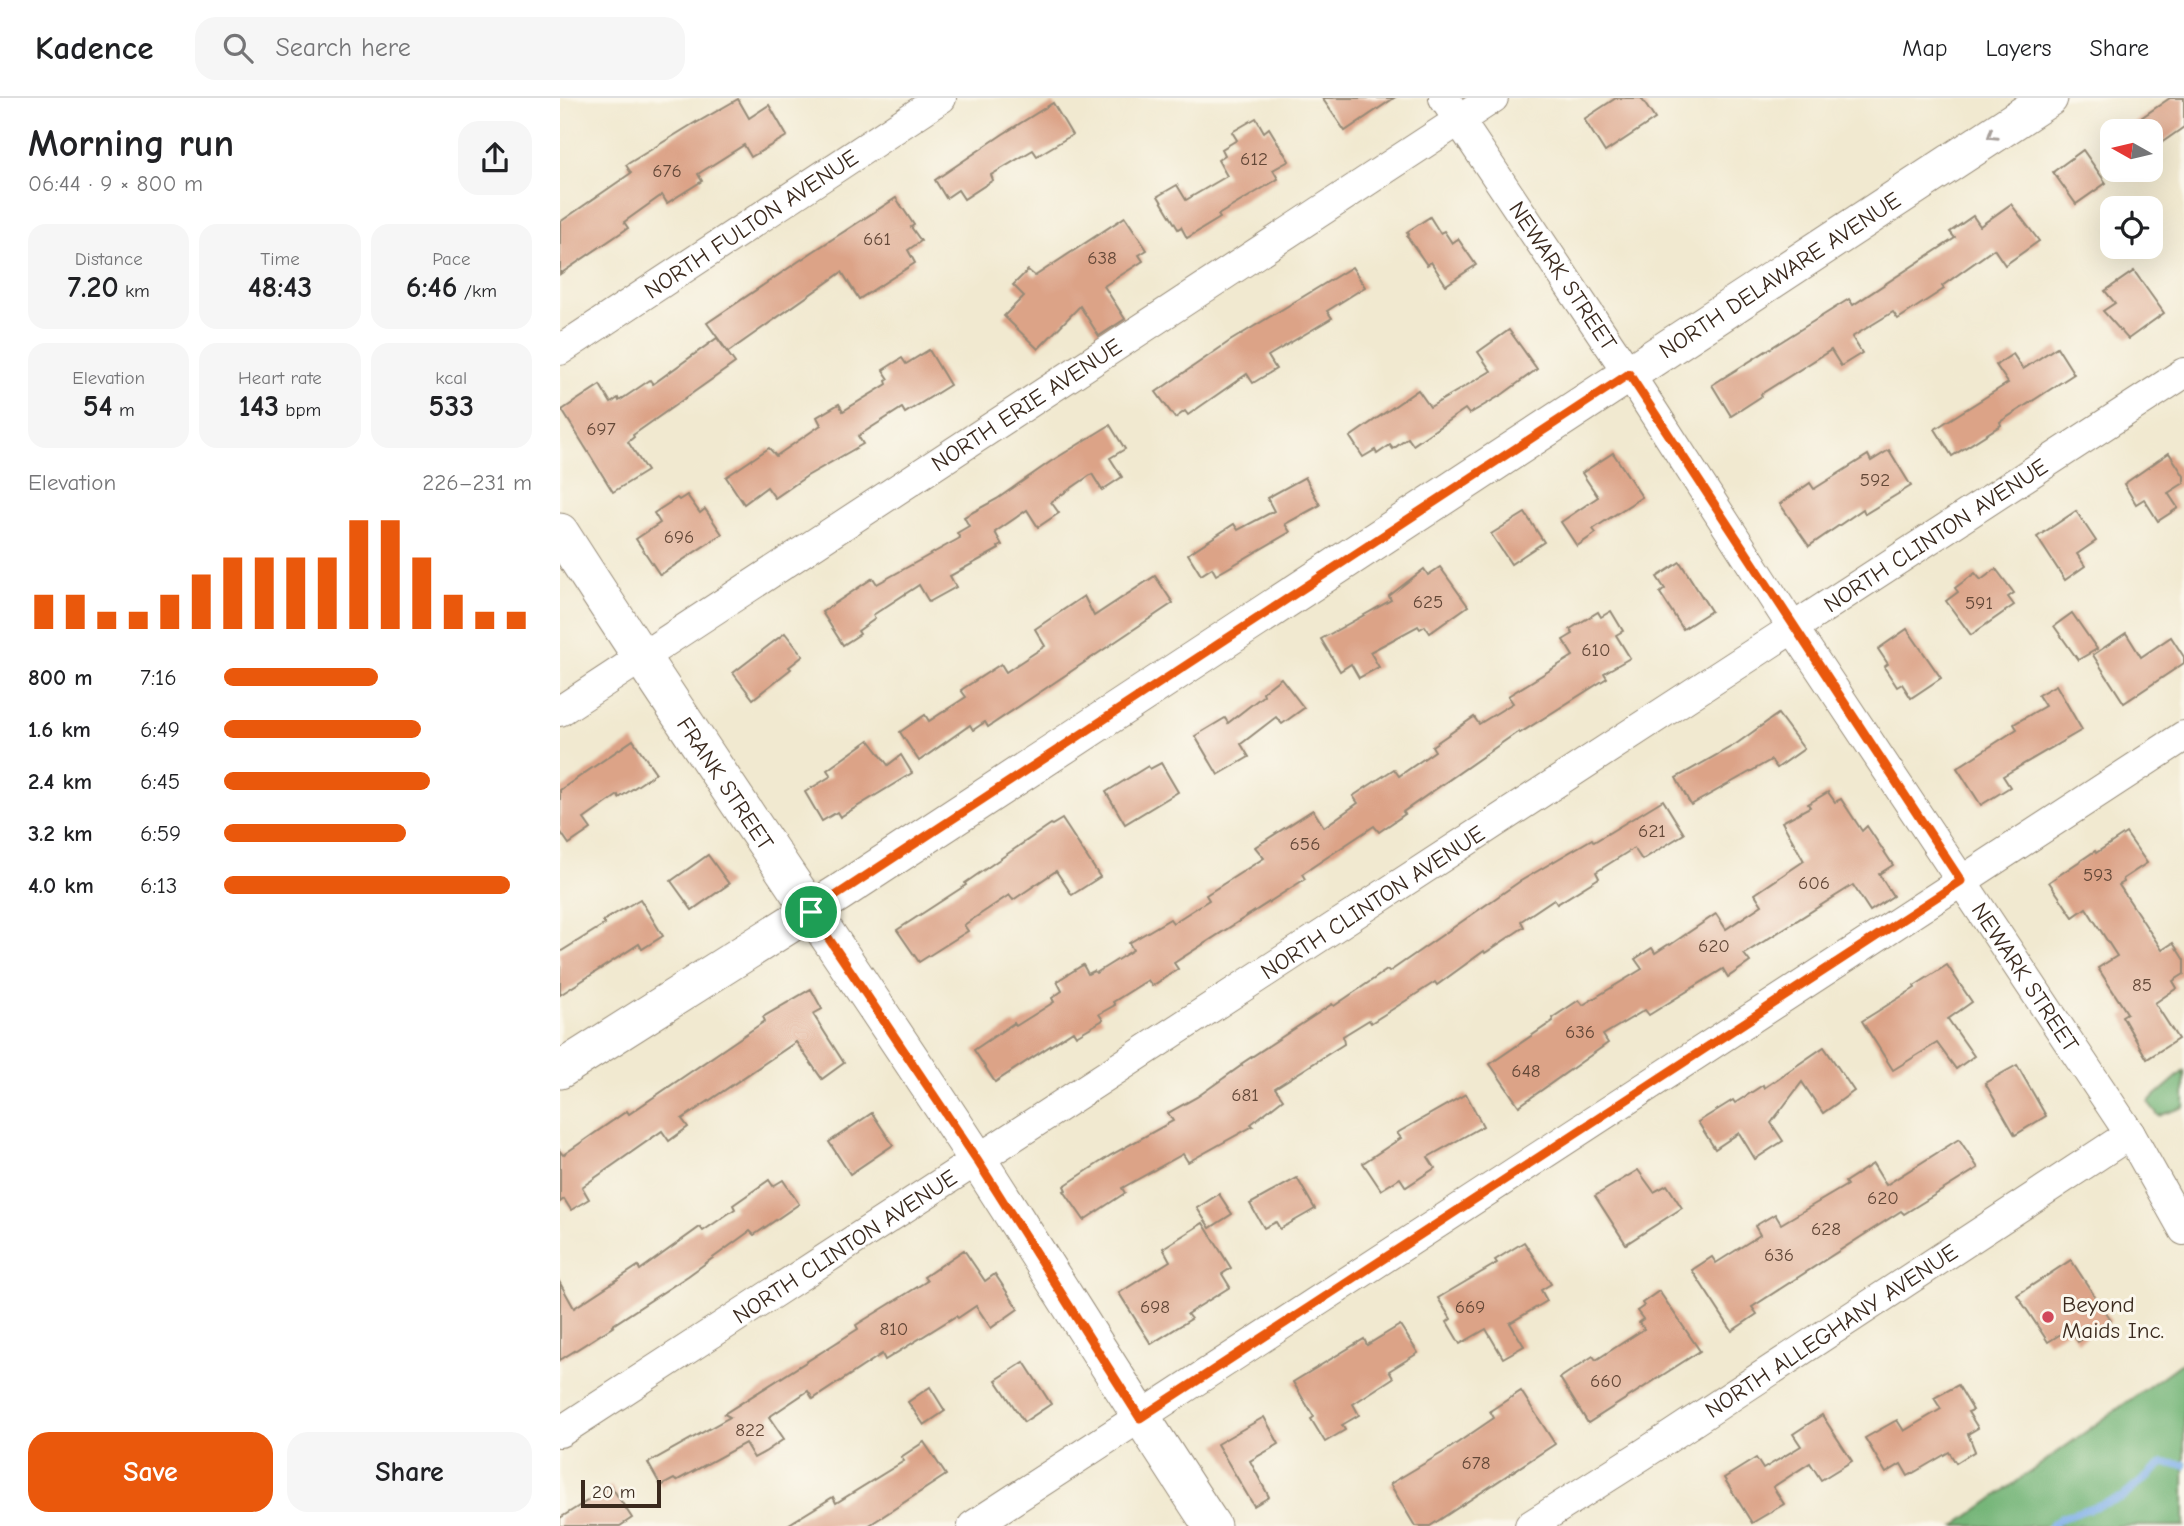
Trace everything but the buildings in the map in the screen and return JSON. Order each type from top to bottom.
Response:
[{"type":"street","name":"NORTH FULTON AVENUE","points":[[560,350],[941,98]]},
{"type":"street","name":"NORTH ERIE AVENUE","points":[[560,711],[1451,109],[1493,98]]},
{"type":"street","name":"NORTH DELAWARE AVENUE","points":[[560,1070],[811,912],[2049,98]]},
{"type":"street","name":"NEWARK STREET","points":[[1451,109],[2130,1134],[2184,1230]]},
{"type":"street","name":"NORTH CLINTON AVENUE","points":[[560,1432],[2184,373]]},
{"type":"street","name":"FRANK STREET","points":[[560,532],[641,658],[977,1160],[1140,1418],[1212,1526]]},
{"type":"street","points":[[973,1526],[2184,736]]},
{"type":"street","name":"NORTH ALLEGHANY AVENUE","points":[[1530,1526],[1643,1455],[2130,1134]]},
{"type":"green space","points":[[2184,1071],[2184,1107],[2159,1116],[2148,1102]]},
{"type":"green space","points":[[2184,1361],[2184,1526],[1955,1526]]},
{"type":"waterway","points":[[2051,1526],[2061,1518],[2123,1497],[2163,1463],[2184,1465]]},
{"type":"place","name":"Beyond Maids Inc.","points":[[2048,1317]]},
{"type":"route","points":[[1629,374],[1961,881],[1140,1418],[977,1160],[811,912],[1629,374]]}]
